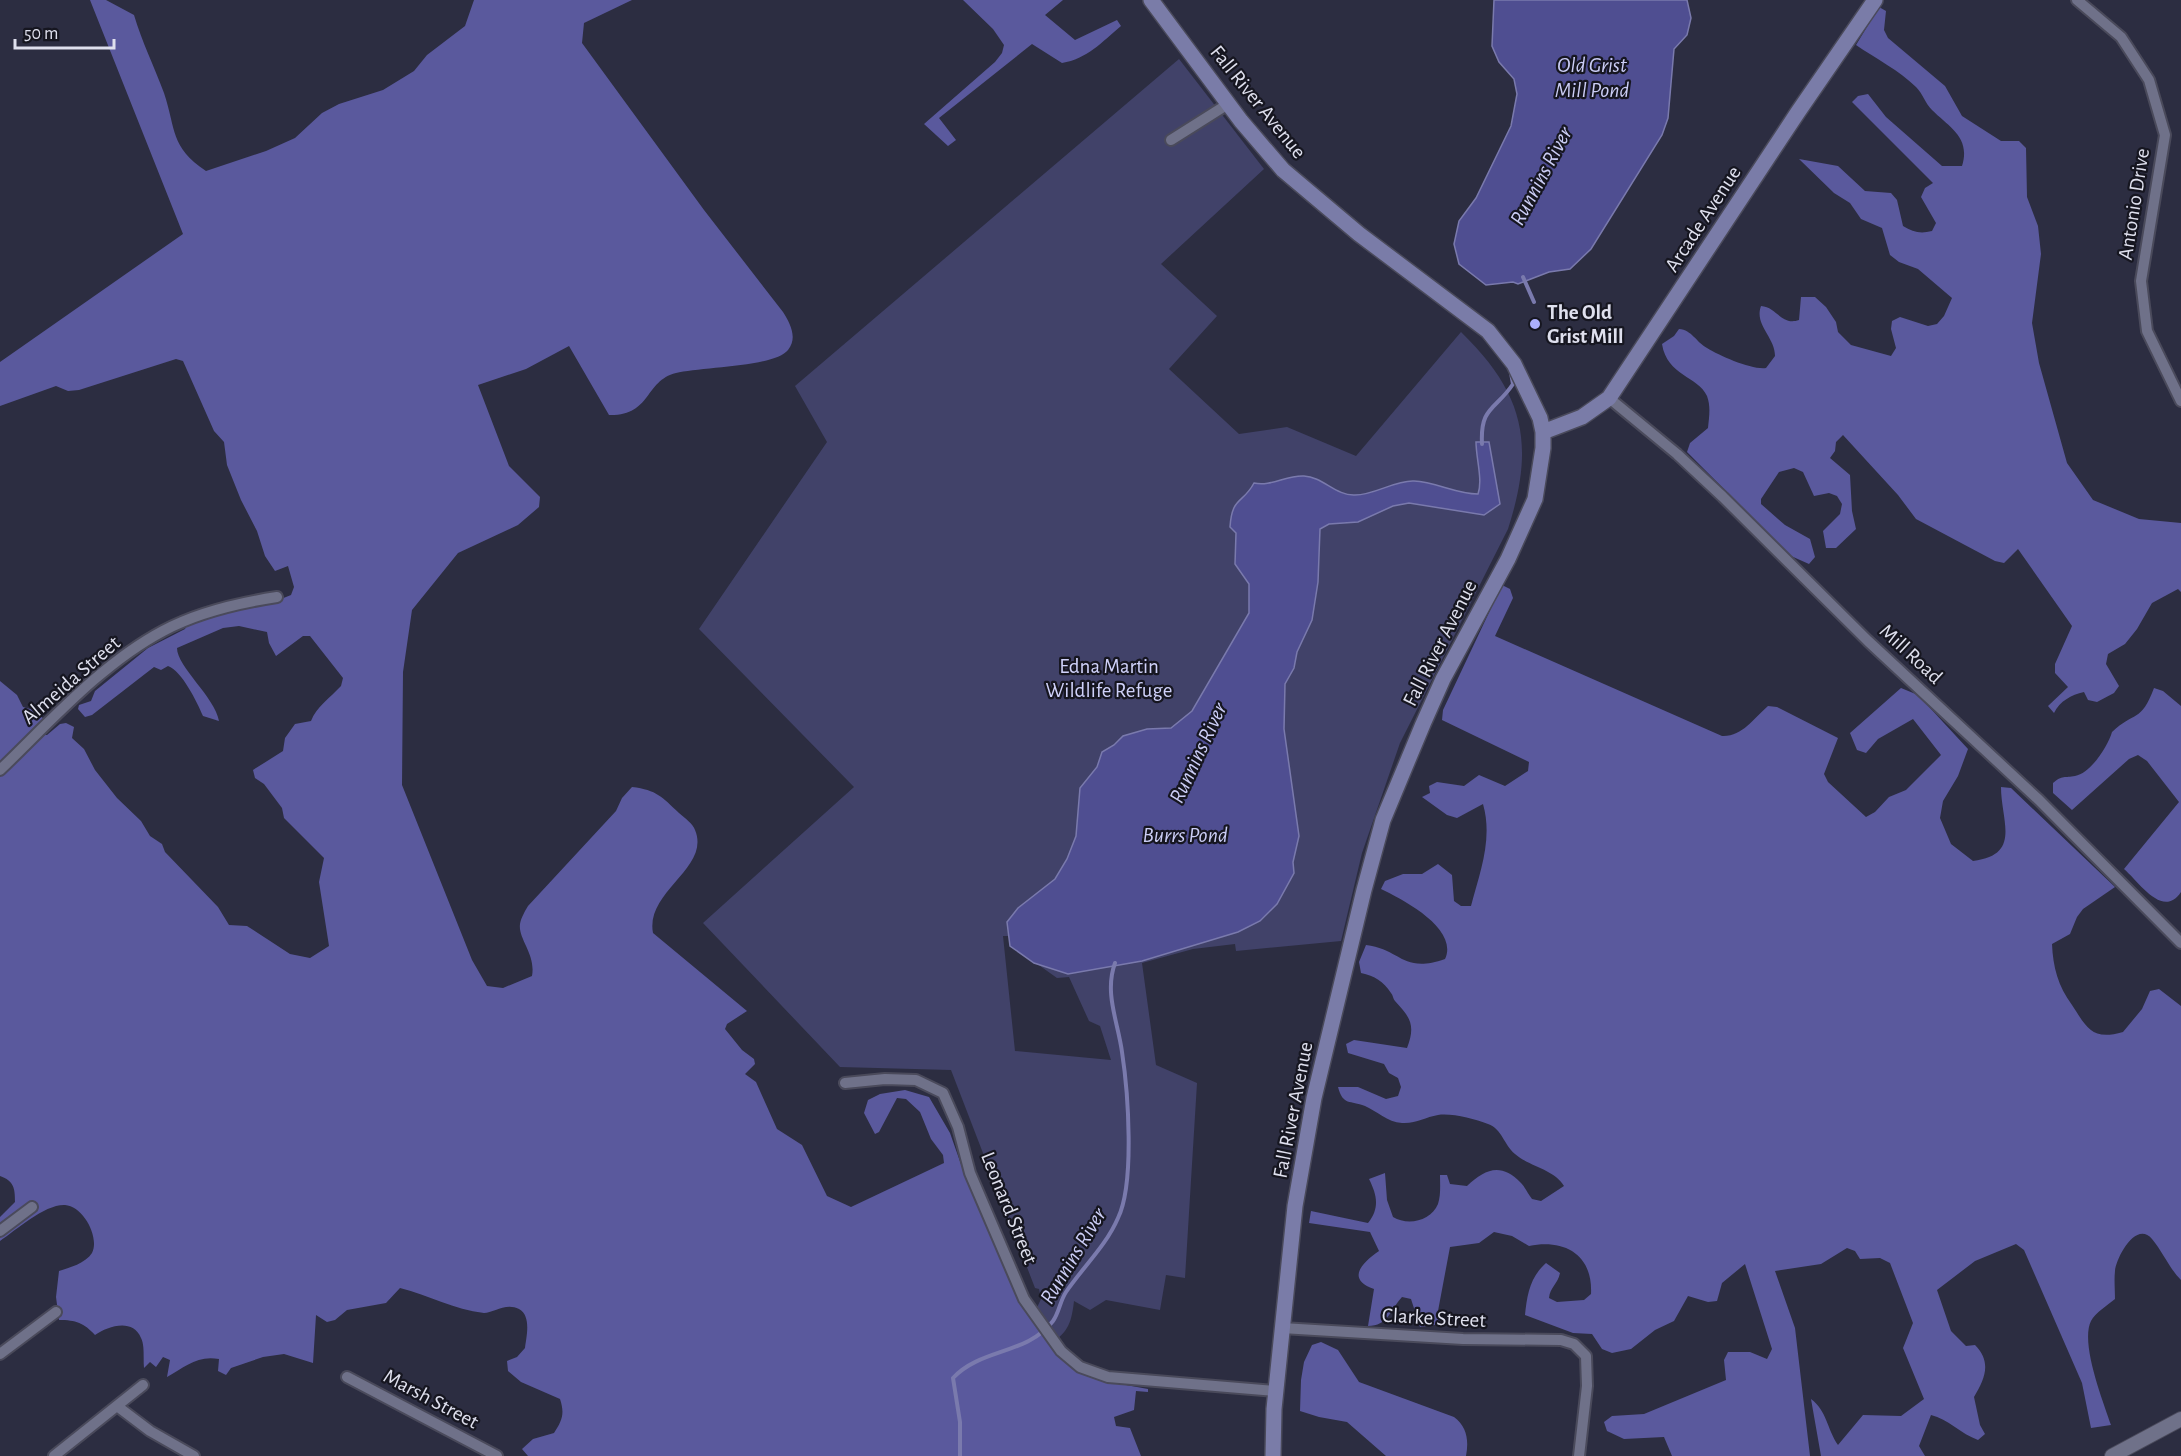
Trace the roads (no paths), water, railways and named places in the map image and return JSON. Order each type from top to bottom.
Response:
[{"type":"main road","name":"Fall River Avenue","points":[[1151,0],[1228,104],[1283,170],[1359,234],[1488,331],[1514,364],[1540,418],[1543,432],[1543,448],[1535,499],[1528,518],[1443,679],[1383,820],[1314,1098],[1295,1206],[1276,1391],[1273,1456]]},
{"type":"main road","name":"Arcade Avenue","points":[[1543,432],[1582,417],[1609,398],[1797,112],[1875,0]]},
{"type":"street","name":"Antonio Drive","points":[[2077,0],[2121,37],[2149,80],[2165,135],[2141,281],[2147,331],[2181,401]]},
{"type":"street","points":[[1171,140],[1228,104]]},
{"type":"street","name":"Mill Road","points":[[1609,398],[1677,454],[1723,497],[1868,641],[2039,800],[2181,943]]},
{"type":"street","name":"Almeida Street","points":[[0,770],[109,668],[163,631],[239,603],[277,597]]},
{"type":"street","name":"Leonard Street","points":[[844,1083],[885,1079],[916,1080],[943,1093],[958,1127],[970,1173],[1024,1299],[1061,1351],[1080,1366],[1108,1377],[1276,1391]]},
{"type":"street","points":[[0,1231],[32,1207]]},
{"type":"street","points":[[0,1354],[56,1312]]},
{"type":"street","name":"Clarke Street","points":[[1282,1328],[1452,1339],[1561,1341],[1574,1344],[1586,1356],[1587,1386],[1579,1456]]},
{"type":"street","name":"Marsh Street","points":[[347,1377],[497,1456]]},
{"type":"street","points":[[54,1456],[142,1385]]},
{"type":"street","points":[[117,1406],[150,1431],[194,1456]]},
{"type":"street","points":[[2112,1456],[2181,1419]]},
{"type":"water","name":"Old Grist Mill Pond","points":[[1494,0],[1687,0],[1691,18],[1687,35],[1674,49],[1668,118],[1662,135],[1591,249],[1570,269],[1549,272],[1518,284],[1513,282],[1486,285],[1459,264],[1454,244],[1459,221],[1476,198],[1511,126],[1517,94],[1514,79],[1499,62],[1492,46]]},
{"type":"water","name":"Burrs Pond","points":[[1476,442],[1489,442],[1500,504],[1484,515],[1409,503],[1393,506],[1358,522],[1329,524],[1320,529],[1318,582],[1312,620],[1297,652],[1294,668],[1285,684],[1284,729],[1299,836],[1293,862],[1294,873],[1277,904],[1260,921],[1238,932],[1142,961],[1068,974],[1034,963],[1010,946],[1007,922],[1018,908],[1055,879],[1067,859],[1076,836],[1080,788],[1097,767],[1102,752],[1123,736],[1147,729],[1171,728],[1192,711],[1249,613],[1249,584],[1235,564],[1236,533],[1230,527],[1233,510],[1254,483],[1260,484],[1304,476],[1311,477],[1342,493],[1355,495],[1414,481],[1478,494],[1480,476]]},
{"type":"waterway","name":"Runnins River","points":[[1523,277],[1534,302]]},
{"type":"waterway","name":"Runnins River","points":[[1482,444],[1486,415],[1513,384],[1511,373]]},
{"type":"waterway","name":"Runnins River","points":[[960,1456],[960,1422],[953,1378],[964,1368],[977,1361],[1017,1346],[1042,1332],[1053,1321],[1066,1292],[1101,1247],[1118,1218],[1127,1183],[1129,1136],[1122,1052],[1111,996],[1115,963]]},
{"type":"place","name":"The Old Grist Mill","points":[[1535,324]]},
{"type":"park label","name":"Edna Martin Wildlife Refuge","points":[[1109,678]]}]
